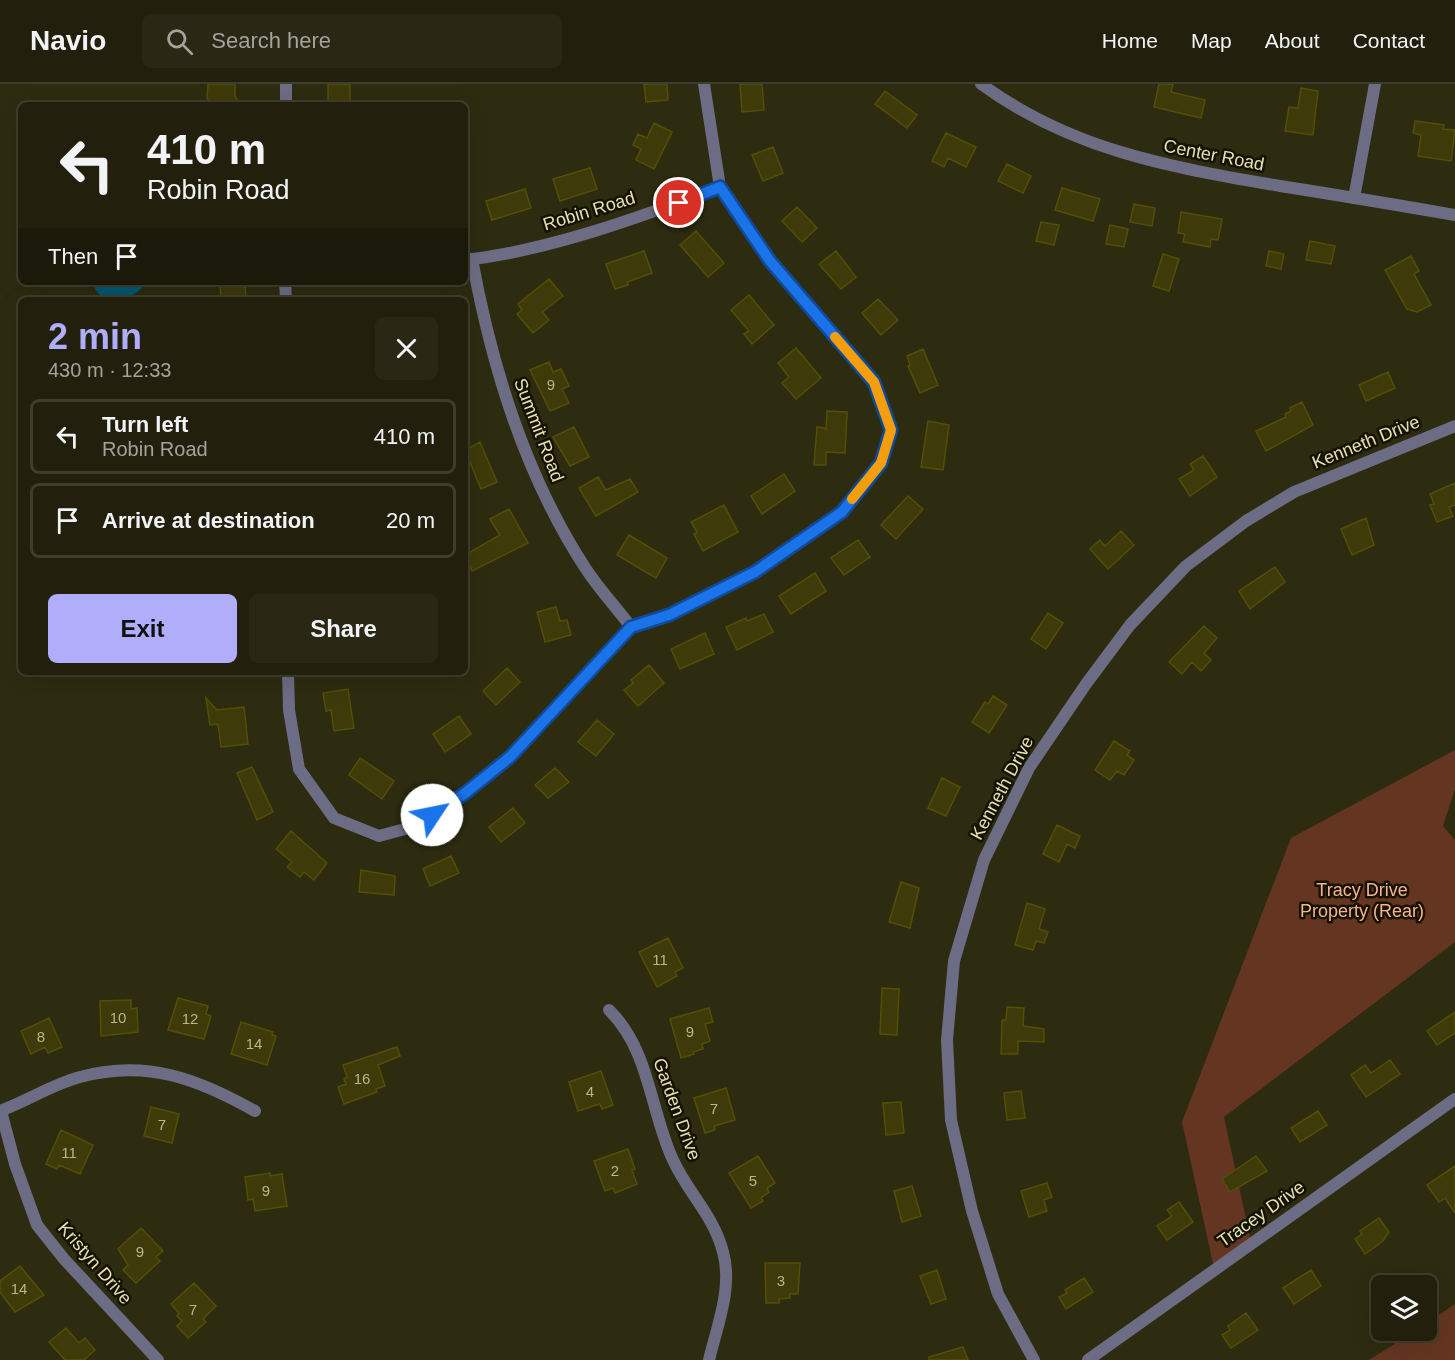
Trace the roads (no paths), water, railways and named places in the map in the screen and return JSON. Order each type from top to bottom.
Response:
[{"type":"street","points":[[286,84],[286,102]]},
{"type":"street","points":[[288,675],[289,711],[299,769],[334,818],[379,837],[416,826],[464,794],[510,757],[631,627],[669,615],[755,572],[842,512],[881,463],[891,430],[874,382],[770,261],[720,187],[704,84]]},
{"type":"street","name":"Center Road","points":[[981,84],[1051,125],[1111,150],[1171,167],[1455,215]]},
{"type":"street","points":[[1354,198],[1375,84]]},
{"type":"street","name":"Robin Road","points":[[469,260],[558,241],[679,203],[720,187]]},
{"type":"street","name":"Summit Road","points":[[469,260],[507,402],[536,479],[586,569],[631,627]]},
{"type":"street","name":"Kenneth Drive","points":[[1034,1360],[998,1294],[972,1211],[951,1120],[946,1040],[954,961],[984,860],[1029,768],[1080,693],[1130,625],[1186,566],[1246,521],[1294,492],[1455,426]]},
{"type":"street","name":"Garden Drive","points":[[609,1010],[624,1025],[635,1045],[673,1161],[711,1218],[724,1253],[726,1288],[710,1360]]},
{"type":"street","points":[[0,1111],[80,1077],[131,1070],[178,1075],[220,1092],[255,1112]]},
{"type":"street","name":"Tracey Drive","points":[[1088,1360],[1455,1099]]},
{"type":"street","name":"Kristyn Drive","points":[[0,1111],[15,1164],[37,1225],[64,1259],[158,1360]]},
{"type":"water","points":[[96,285],[144,285],[129,297],[104,297],[95,289]]},
{"type":"park label","name":"Tracy Drive Property (Rear)","points":[[1362,900]]}]
